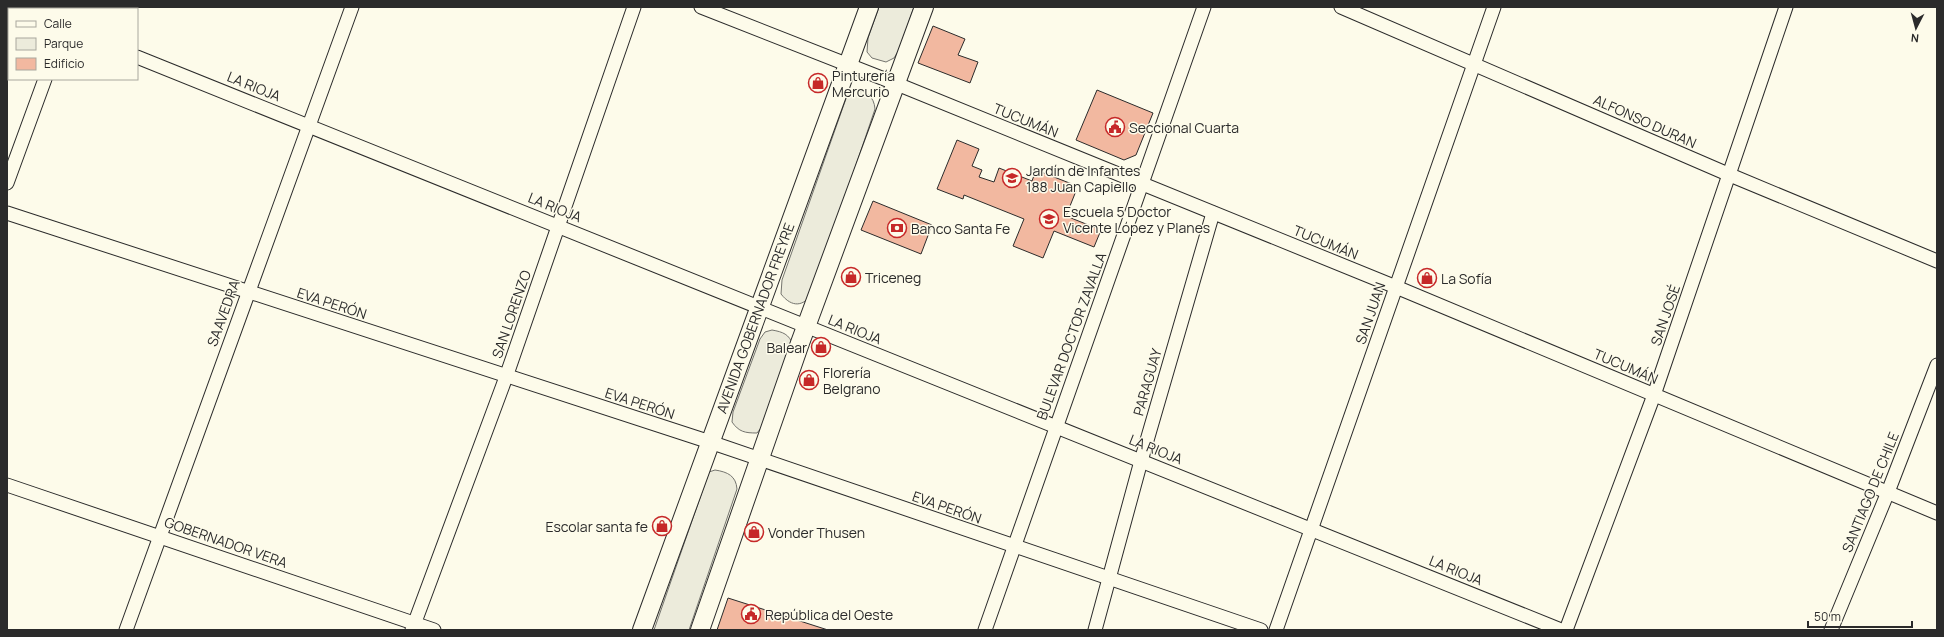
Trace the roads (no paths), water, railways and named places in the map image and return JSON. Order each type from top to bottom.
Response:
[{"type":"main road","name":"AVENIDA GOBERNADOR FREYRE","points":[[642,630],[758,308],[869,7]]},
{"type":"main road","points":[[700,630],[806,326],[897,84],[924,7]]},
{"type":"street","name":"SAAVEDRA","points":[[126,630],[352,7]]},
{"type":"street","name":"SAN LORENZO","points":[[414,627],[506,377],[634,7]]},
{"type":"street","name":"TUCUMÁN","points":[[700,7],[847,66],[897,84],[1142,185],[1396,287],[1937,513]]},
{"type":"street","name":"BULEVAR DOCTOR ZAVALLA","points":[[985,630],[1204,7]]},
{"type":"street","name":"ALFONSO DURAN","points":[[1341,7],[1474,63],[1730,175],[1937,261]]},
{"type":"street","name":"SAN JUAN","points":[[1276,630],[1313,529],[1494,7]]},
{"type":"street","name":"SAN JOSÉ","points":[[1566,630],[1654,395],[1786,7]]},
{"type":"street","name":"LA RIOJA","points":[[138,56],[758,308],[1313,529],[1561,630]]},
{"type":"street","points":[[7,183],[45,80]]},
{"type":"street","name":"EVA PERÓN","points":[[7,213],[506,377],[710,442],[1014,547],[1261,630]]},
{"type":"street","name":"PARAGUAY","points":[[1095,630],[1141,461],[1213,213]]},
{"type":"street","name":"SANTIAGO DE CHILE","points":[[1831,630],[1888,492],[1937,365]]},
{"type":"street","name":"GOBERNADOR VERA","points":[[7,485],[160,536],[414,627],[434,630]]},
{"type":"place","name":"Pinturería Mercurio","points":[[818,83]]},
{"type":"place","name":"Seccional Cuarta","points":[[1115,127]]},
{"type":"place","name":"Jardín de Infantes 188 Juan Capiello","points":[[1012,178]]},
{"type":"place","name":"Escuela 5 Doctor Vicente López y Planes","points":[[1049,219]]},
{"type":"place","name":"Banco Santa Fe","points":[[897,228]]},
{"type":"place","name":"Triceneg","points":[[851,277]]},
{"type":"place","name":"La Sofía","points":[[1427,278]]},
{"type":"place","name":"Balear","points":[[821,347]]},
{"type":"place","name":"Florería Belgrano","points":[[809,380]]},
{"type":"place","name":"Escolar santa fe","points":[[662,526]]},
{"type":"place","name":"Vonder Thusen","points":[[754,532]]},
{"type":"place","name":"República del Oeste","points":[[751,614]]}]
